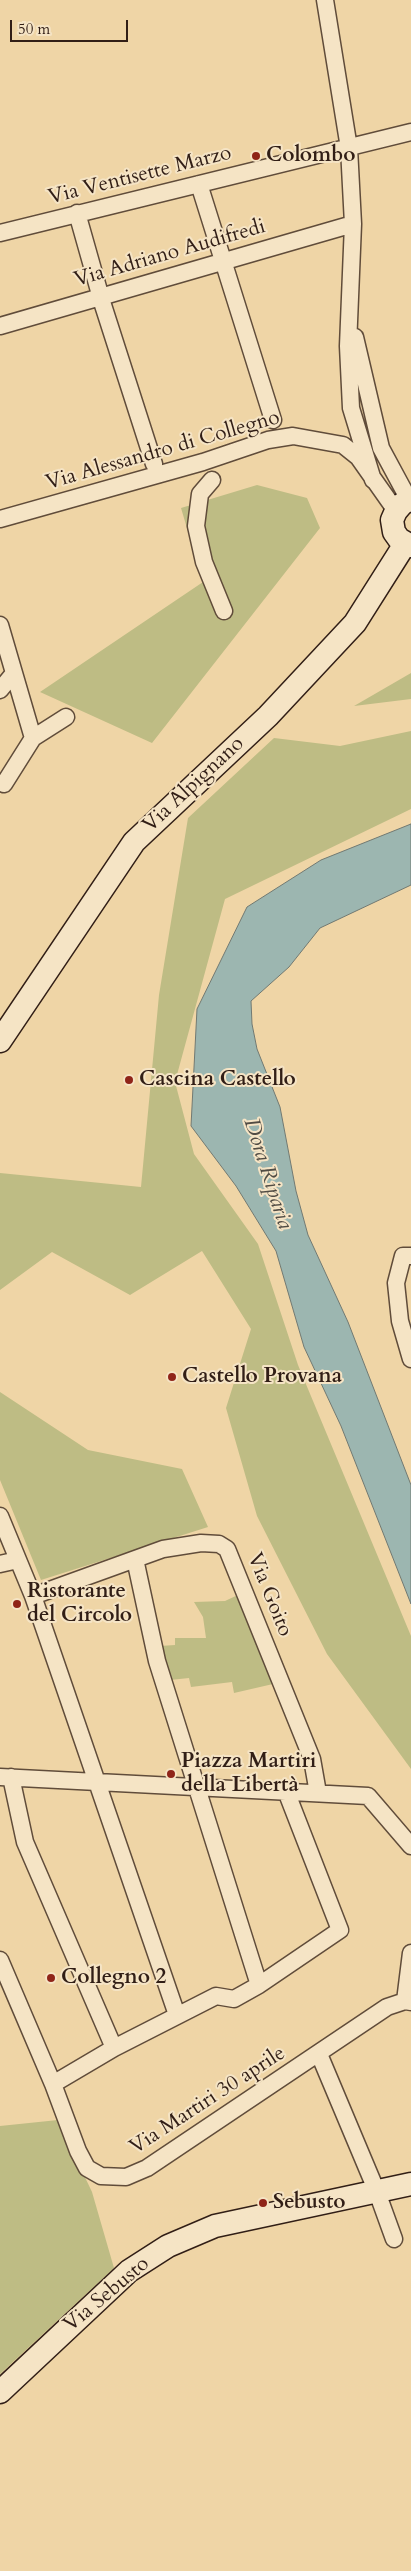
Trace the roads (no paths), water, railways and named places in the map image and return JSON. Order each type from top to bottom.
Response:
[{"type":"street","points":[[325,0],[349,148],[353,224],[348,346],[352,408],[373,480]]},
{"type":"street","name":"Via Ventisette Marzo","points":[[0,232],[411,132]]},
{"type":"street","points":[[199,184],[221,261],[274,420]]},
{"type":"street","points":[[77,213],[154,464]]},
{"type":"street","name":"Via Adriano Audifredi","points":[[0,326],[353,224]]},
{"type":"street","points":[[350,317],[381,448],[405,503],[392,520],[394,532],[408,545]]},
{"type":"street","name":"Via Alessandro di Collegno","points":[[0,519],[203,462],[268,440],[293,436],[343,445],[358,457],[373,480],[405,503]]},
{"type":"street","points":[[212,480],[200,494],[196,526],[204,562],[224,611]]},
{"type":"street","name":"Via Alpignano","points":[[3,1031],[134,842],[268,716],[355,623],[408,545]]},
{"type":"street","points":[[0,625],[33,738]]},
{"type":"street","points":[[0,690],[14,673]]},
{"type":"street","points":[[4,784],[33,738],[66,717]]},
{"type":"street","points":[[411,1256],[404,1256],[396,1284],[400,1321],[411,1359]]},
{"type":"street","points":[[0,1516],[33,1596],[177,2015]]},
{"type":"street","name":"Via Goito","points":[[33,1596],[163,1549],[201,1543],[219,1544],[227,1548],[312,1759],[318,1793]]},
{"type":"street","points":[[135,1559],[157,1661],[259,1985]]},
{"type":"street","points":[[0,1564],[18,1560]]},
{"type":"street","points":[[114,2048],[25,1842],[3,1776],[368,1796],[411,1846]]},
{"type":"street","points":[[52,2084],[114,2048],[216,1996],[234,1999],[259,1985],[340,1930],[286,1791]]},
{"type":"street","points":[[409,2004],[411,1953]]},
{"type":"street","name":"Via Martiri 30 aprile","points":[[0,1960],[78,2151],[87,2168],[101,2176],[126,2177],[147,2168],[387,2007],[409,2004]]},
{"type":"street","points":[[319,2054],[378,2192],[394,2239]]},
{"type":"street","name":"Via Sebusto","points":[[0,2392],[129,2271],[168,2246],[215,2226],[411,2184]]},
{"type":"water","name":"Dora Riparia","points":[[411,824],[411,885],[320,928],[289,967],[251,1001],[252,1024],[257,1049],[280,1107],[296,1191],[308,1235],[348,1322],[411,1485],[411,1604],[341,1426],[304,1347],[276,1251],[236,1186],[191,1126],[197,1009],[247,907],[321,860]]},
{"type":"place","name":"Colombo","points":[[256,156]]},
{"type":"place","name":"Cascina Castello","points":[[129,1080]]},
{"type":"place","name":"Castello Provana","points":[[172,1377]]},
{"type":"place","name":"Ristorante del Circolo","points":[[17,1604]]},
{"type":"place","name":"Piazza Martiri della Libertà","points":[[171,1774]]},
{"type":"place","name":"Collegno 2","points":[[51,1978]]},
{"type":"place","name":"Sebusto","points":[[263,2203]]}]
